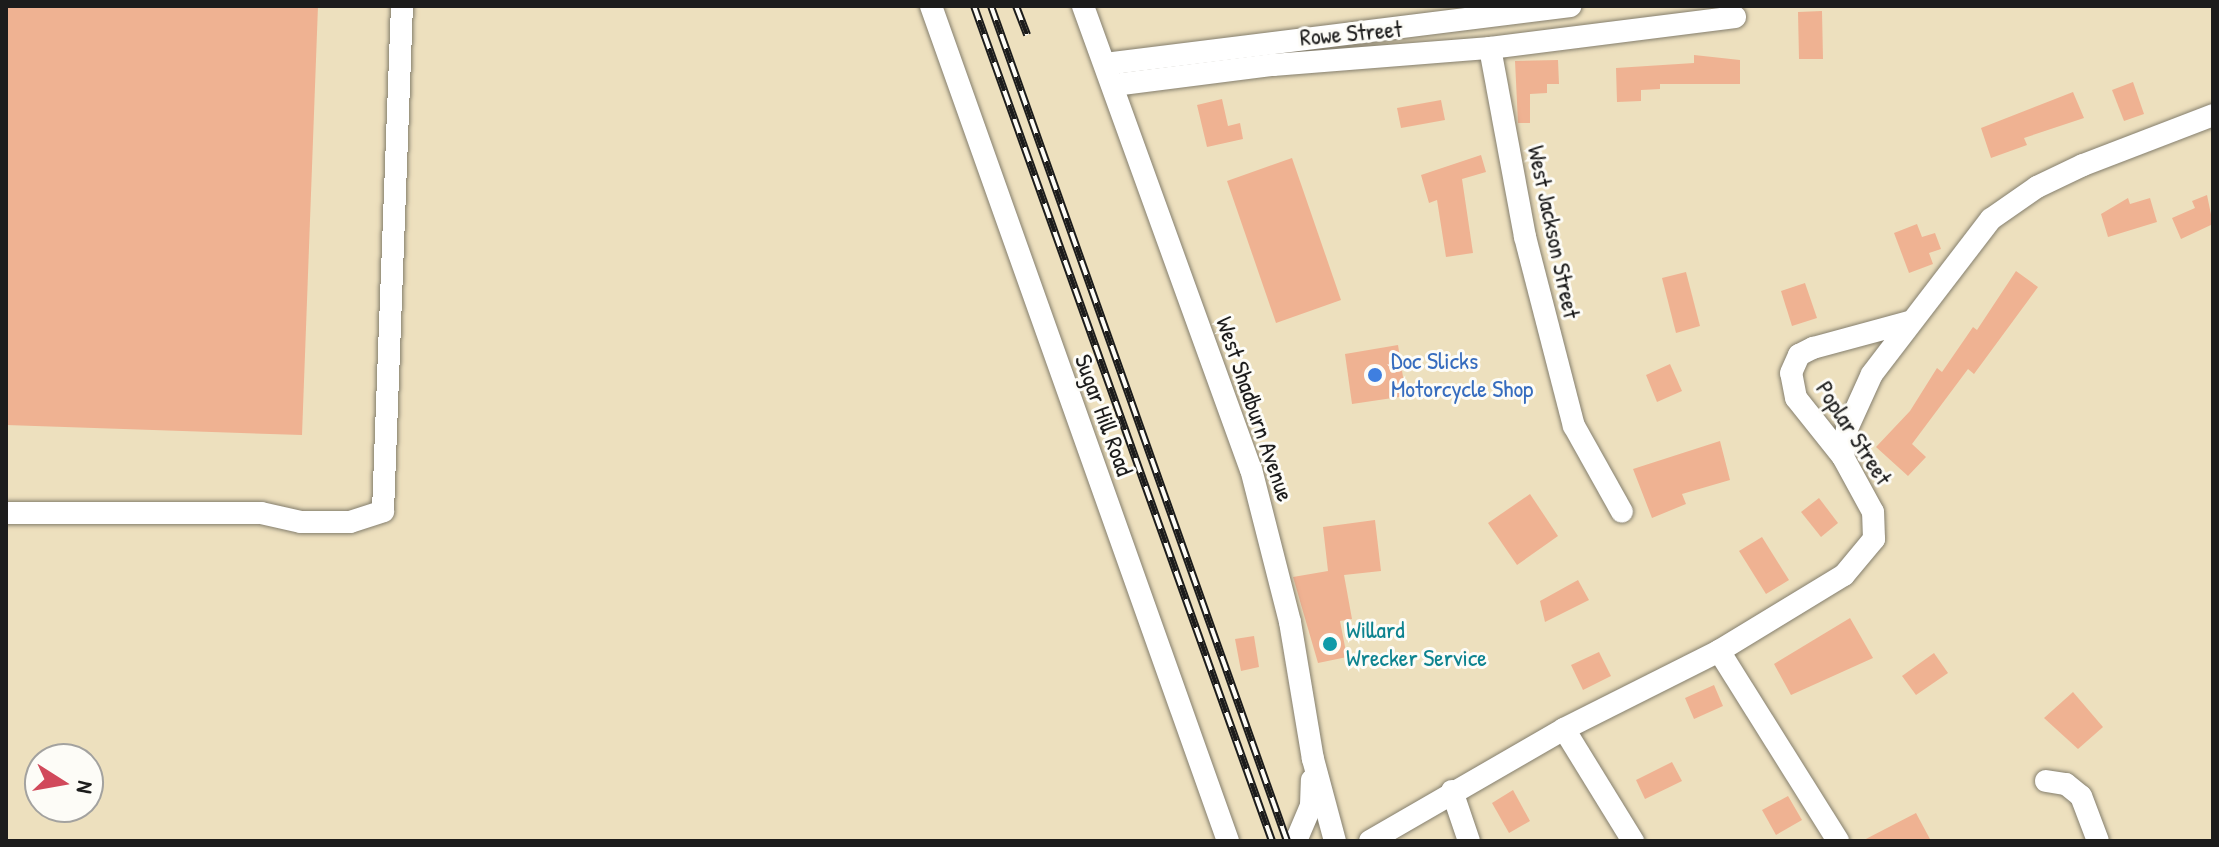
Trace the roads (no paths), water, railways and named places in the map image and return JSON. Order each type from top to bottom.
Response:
[{"type":"street","points":[[6,513],[261,513],[301,522],[350,522],[383,511],[388,474],[402,6]]},
{"type":"street","name":"Sugar Hill Road","points":[[931,6],[1228,841]]},
{"type":"street","name":"West Shadburn Avenue","points":[[1083,6],[1251,469],[1290,622],[1313,759],[1335,841]]},
{"type":"street","points":[[1105,64],[1570,6]]},
{"type":"street","name":"Rowe Street","points":[[1114,85],[1273,65],[1490,48],[1735,17]]},
{"type":"street","name":"West Jackson Street","points":[[1490,48],[1525,237],[1574,426],[1622,512]]},
{"type":"street","points":[[1843,457],[1847,429],[1872,374],[1991,219],[2037,187],[2177,125],[2213,115]]},
{"type":"street","name":"Poplar Street","points":[[1370,841],[1564,729],[1719,651],[1844,575],[1874,539],[1873,512],[1843,457],[1796,398],[1791,373],[1799,355],[1909,322]]},
{"type":"street","points":[[1719,651],[1838,841]]},
{"type":"street","points":[[1564,729],[1633,841]]},
{"type":"street","points":[[1296,841],[1311,805],[1313,759]]},
{"type":"street","points":[[2046,781],[2066,784],[2081,796],[2098,841]]},
{"type":"street","points":[[1452,791],[1469,841]]},
{"type":"railway","points":[[974,6],[1272,841]]},
{"type":"railway","points":[[991,6],[1287,841]]},
{"type":"railway","points":[[1016,6],[1027,35]]},
{"type":"place","name":"Doc Slicks Motorcycle Shop","points":[[1375,375]]},
{"type":"place","name":"Willard Wrecker Service","points":[[1330,644]]}]
